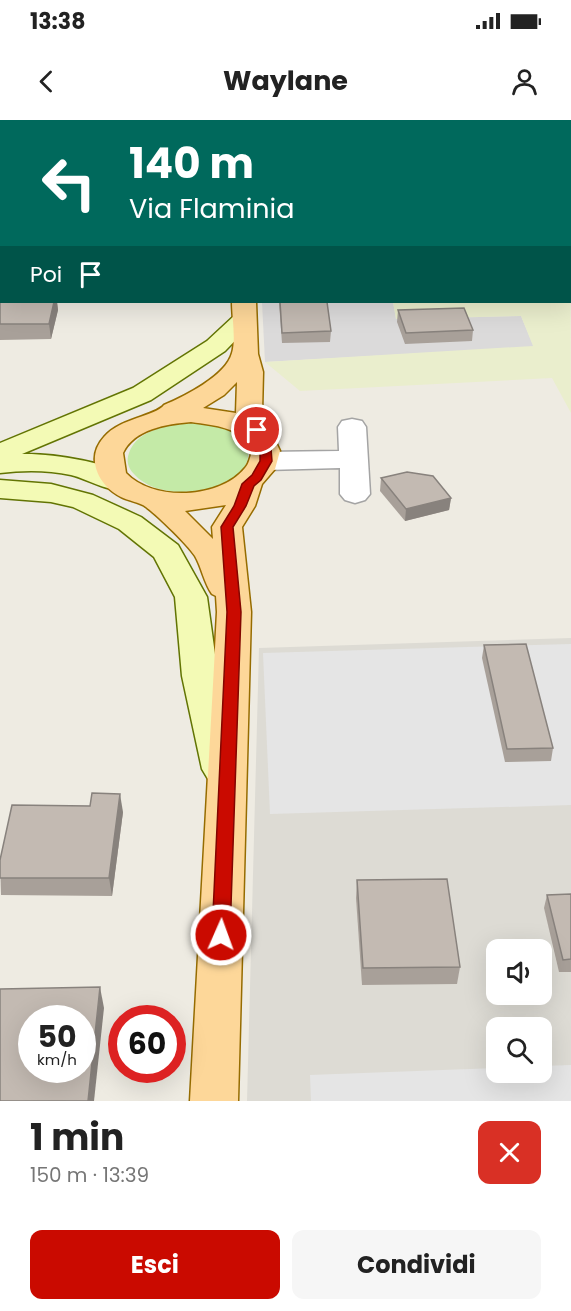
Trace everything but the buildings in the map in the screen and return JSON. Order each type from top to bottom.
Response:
[{"type":"main road","points":[[244,311],[245,354],[250,372],[249,412],[260,465]]},
{"type":"main road","points":[[0,453],[142,394],[216,346],[244,311]]},
{"type":"main road","points":[[120,483],[109,467],[111,450],[116,441],[140,424],[198,402],[226,381],[245,354]]},
{"type":"main road","points":[[0,463],[184,414],[220,417],[240,423],[255,433],[260,465],[227,527],[234,612],[214,1101]]},
{"type":"main road","points":[[0,463],[48,463],[97,472],[129,490],[156,500],[184,503],[206,501],[227,495],[260,465]]},
{"type":"main road","points":[[0,489],[51,493],[83,501],[130,523],[167,552],[191,597],[200,676],[226,793]]},
{"type":"main road","points":[[156,500],[209,553],[234,612]]},
{"type":"street","points":[[352,427],[355,494]]},
{"type":"street","points":[[260,465],[353,459]]},
{"type":"shaded area","points":[[262,303],[393,303],[396,319],[521,316],[534,347],[265,362]]},
{"type":"shaded area","points":[[571,638],[571,1101],[247,1101],[259,648]]},
{"type":"shaded area","points":[[571,644],[571,805],[270,814],[263,653]]},
{"type":"shaded area","points":[[571,1065],[571,1101],[311,1101],[310,1075],[486,1068],[486,1083],[552,1083],[552,1066]]},
{"type":"green space","points":[[393,303],[571,303],[571,413],[552,378],[300,391],[265,362],[533,346],[521,316],[396,319]]},
{"type":"green space","points":[[191,423],[223,428],[231,431],[243,441],[248,456],[239,474],[212,487],[184,492],[156,488],[132,472],[128,464],[128,456],[139,438],[155,430]]},
{"type":"route","points":[[221,935],[234,612],[227,527],[240,506],[248,484],[257,477],[266,461],[267,455],[257,430]]}]
